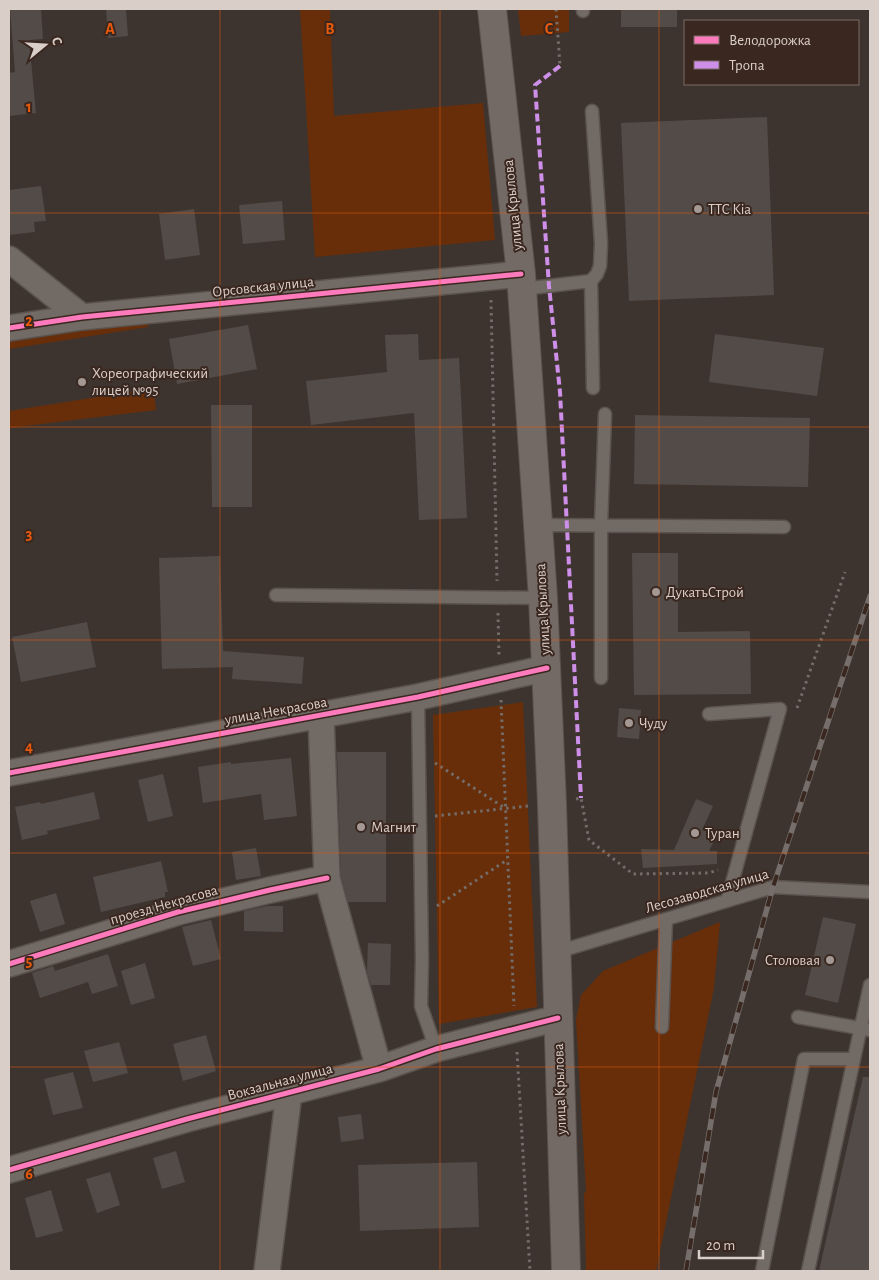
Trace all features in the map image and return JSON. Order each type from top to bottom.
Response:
[{"type":"main road","name":"улица Крылова","points":[[492,9],[522,282],[543,598],[552,804],[566,1271]]},
{"type":"street","points":[[9,259],[82,318]]},
{"type":"street","name":"Орсовская улица","points":[[9,328],[82,318],[491,277],[522,282]]},
{"type":"street","name":"улица Некрасова","points":[[9,773],[321,716],[418,697],[547,668]]},
{"type":"street","points":[[321,716],[327,878],[379,1069]]},
{"type":"street","name":"проезд Некрасова","points":[[9,964],[178,912],[327,878]]},
{"type":"street","name":"Вокзальная улица","points":[[9,1170],[187,1119],[379,1069],[436,1049],[558,1018]]},
{"type":"street","points":[[267,1271],[289,1093]]},
{"type":"lane","points":[[522,282],[591,280],[597,274],[600,266],[601,243],[592,111]]},
{"type":"lane","points":[[591,280],[593,388]]},
{"type":"lane","points":[[600,678],[601,525],[606,414]]},
{"type":"lane","points":[[538,525],[784,527]]},
{"type":"lane","points":[[276,596],[543,598]]},
{"type":"lane","points":[[418,697],[422,917],[421,1006],[436,1049]]},
{"type":"lane","points":[[708,714],[780,709],[727,901]]},
{"type":"lane","name":"Лесозаводская улица","points":[[557,952],[773,888],[870,892]]},
{"type":"lane","points":[[662,1027],[666,919]]},
{"type":"lane","points":[[808,1271],[854,1059],[866,1029],[870,985]]},
{"type":"lane","points":[[798,1017],[866,1029]]},
{"type":"lane","points":[[762,1271],[804,1060],[854,1059]]},
{"type":"path","points":[[556,9],[560,66]]},
{"type":"path","points":[[491,277],[500,679],[515,1029],[530,1271]]},
{"type":"path","points":[[796,712],[845,572]]},
{"type":"path","points":[[418,752],[506,808]]},
{"type":"path","points":[[420,818],[552,804],[581,798],[589,840],[633,874],[709,873],[738,863]]},
{"type":"path","points":[[422,917],[508,860]]},
{"type":"shaded area","points":[[300,9],[330,9],[334,116],[483,103],[495,240],[315,257]]},
{"type":"shaded area","points":[[518,9],[569,9],[569,32],[521,36]]},
{"type":"shaded area","points":[[147,321],[148,327],[9,349],[9,342]]},
{"type":"shaded area","points":[[154,388],[156,410],[9,428],[9,411]]},
{"type":"shaded area","points":[[523,702],[537,1007],[439,1024],[433,715]]},
{"type":"shaded area","points":[[720,922],[714,988],[656,1271],[586,1271],[584,1193],[586,1192],[576,1020],[581,995],[603,971]]},
{"type":"building","points":[[10,9],[41,9],[43,39],[29,40],[36,113],[9,116],[9,73],[15,72]]},
{"type":"building","points":[[106,9],[126,9],[128,36],[108,38]]},
{"type":"building","points":[[621,9],[677,9],[677,27],[621,27]]},
{"type":"building","name":"ТТС Kia","points":[[767,117],[774,295],[629,301],[621,123]]},
{"type":"building","points":[[41,186],[46,221],[34,222],[35,232],[9,235],[9,190]]},
{"type":"building","points":[[282,201],[285,240],[243,244],[239,205]]},
{"type":"building","points":[[194,209],[200,255],[165,260],[159,214]]},
{"type":"building","points":[[248,325],[257,369],[177,384],[169,339]]},
{"type":"building","points":[[418,334],[419,360],[459,358],[467,518],[419,520],[414,413],[311,425],[306,381],[387,372],[385,335]]},
{"type":"building","points":[[715,334],[824,348],[817,396],[709,382]]},
{"type":"building","points":[[211,405],[252,405],[252,507],[212,507]]},
{"type":"building","points":[[635,415],[810,418],[808,487],[634,484]]},
{"type":"building","name":"ДукатъСтрой","points":[[632,553],[678,553],[678,632],[750,631],[751,694],[634,695]]},
{"type":"building","points":[[220,556],[223,651],[304,657],[302,684],[232,679],[233,667],[162,669],[159,558]]},
{"type":"building","points":[[87,622],[96,667],[21,682],[12,637]]},
{"type":"building","name":"Чуду","points":[[619,708],[641,710],[639,739],[617,737]]},
{"type":"building","name":"Магнит","points":[[337,752],[386,752],[386,902],[348,902],[341,876]]},
{"type":"building","points":[[291,758],[297,816],[264,820],[261,794],[203,803],[198,767],[231,762],[231,764]]},
{"type":"building","points":[[163,774],[173,816],[148,822],[138,780]]},
{"type":"building","points":[[94,792],[100,819],[47,831],[48,834],[22,840],[15,807],[40,802],[41,804]]},
{"type":"building","name":"Туран","points":[[696,799],[713,806],[702,830],[717,835],[709,851],[717,851],[717,864],[643,868],[641,849],[674,850]]},
{"type":"building","points":[[256,848],[261,876],[236,880],[232,852]]},
{"type":"building","points":[[161,861],[168,892],[165,892],[165,897],[101,912],[93,877]]},
{"type":"building","points":[[56,893],[65,924],[40,932],[30,901]]},
{"type":"building","points":[[267,906],[283,906],[283,932],[244,931],[244,911]]},
{"type":"building","name":"Столовая","points":[[823,917],[856,924],[838,1003],[805,995]]},
{"type":"building","points":[[211,920],[221,959],[193,966],[182,927]]},
{"type":"building","points":[[368,943],[391,944],[390,985],[371,985],[367,971]]},
{"type":"building","points":[[108,954],[118,986],[92,994],[88,982],[40,998],[32,973],[53,966],[55,971]]},
{"type":"building","points":[[145,963],[155,998],[131,1005],[121,971]]},
{"type":"building","points":[[206,1035],[216,1071],[183,1081],[173,1044]]},
{"type":"building","points":[[119,1042],[128,1073],[93,1082],[84,1051]]},
{"type":"building","points":[[73,1072],[83,1108],[53,1115],[44,1079]]},
{"type":"building","points":[[863,1077],[870,1077],[870,1271],[819,1271]]},
{"type":"building","points":[[361,1114],[364,1139],[341,1142],[338,1117]]},
{"type":"building","points":[[176,1151],[185,1182],[162,1189],[153,1158]]},
{"type":"building","points":[[477,1162],[479,1227],[360,1231],[358,1165]]},
{"type":"building","points":[[110,1172],[120,1205],[97,1213],[86,1179]]},
{"type":"building","points":[[51,1190],[63,1231],[36,1238],[25,1198]]},
{"type":"railway","points":[[686,1271],[716,1092],[773,887],[870,596]]},
{"type":"marked path","points":[[560,66],[535,85],[549,286],[560,392],[581,798]]},
{"type":"cycle path","points":[[9,328],[82,317],[521,274]]},
{"type":"cycle path","points":[[9,773],[418,697],[547,668]]},
{"type":"cycle path","points":[[9,964],[178,912],[327,878]]},
{"type":"cycle path","points":[[9,1170],[187,1119],[379,1069],[436,1049],[558,1018]]},
{"type":"place","name":"ТТС Kia","points":[[698,209]]},
{"type":"place","name":"Хореографический лицей №95","points":[[82,382]]},
{"type":"place","name":"ДукатъСтрой","points":[[656,592]]},
{"type":"place","name":"Чуду","points":[[629,723]]},
{"type":"place","name":"Магнит","points":[[361,827]]},
{"type":"place","name":"Туран","points":[[695,833]]},
{"type":"place","name":"Столовая","points":[[830,960]]}]
